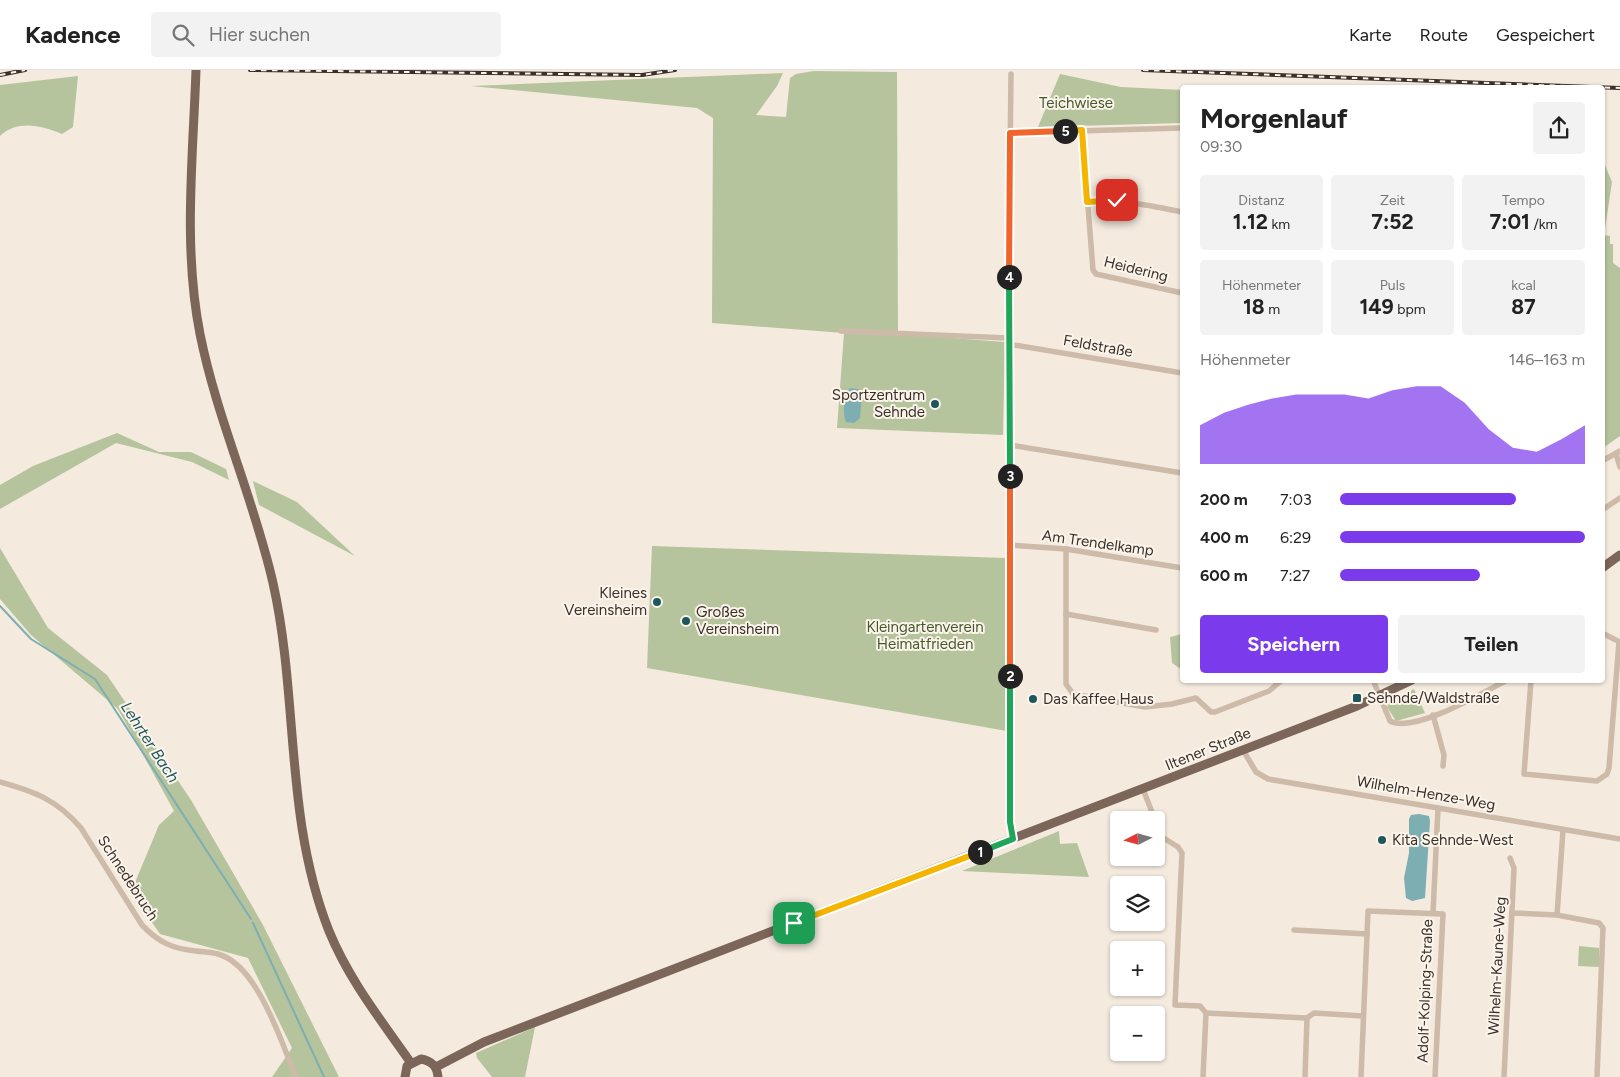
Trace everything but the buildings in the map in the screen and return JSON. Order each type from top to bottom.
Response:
[{"type":"main road","points":[[196,74],[191,226],[195,305],[209,372],[273,584],[281,630],[299,820],[306,857],[316,894],[341,957],[366,1000],[411,1063]]},
{"type":"main road","points":[[1605,566],[1620,555]]},
{"type":"main road","name":"Iltener Straße","points":[[436,1067],[484,1042],[1243,750],[1379,696],[1406,683]]},
{"type":"main road","points":[[405,1077],[405,1071],[411,1063],[421,1059],[432,1063],[436,1067],[438,1077]]},
{"type":"street","points":[[1011,74],[1008,341],[1010,445],[1010,822],[1013,839]]},
{"type":"street","points":[[1010,133],[1180,128]]},
{"type":"street","name":"Heidering","points":[[1082,130],[1093,270],[1096,274],[1180,293]]},
{"type":"street","points":[[1087,202],[1117,200],[1180,212]]},
{"type":"street","name":"Feldstraße","points":[[840,331],[1008,341],[1180,373]]},
{"type":"street","points":[[1010,445],[1180,473]]},
{"type":"street","points":[[1605,459],[1618,452],[1620,467]]},
{"type":"street","points":[[1605,508],[1620,498]]},
{"type":"street","name":"Am Trendelkamp","points":[[1010,545],[1066,549],[1180,568]]},
{"type":"street","points":[[1066,549],[1066,684],[1073,694],[1145,707],[1172,704],[1196,698],[1210,712],[1215,712],[1269,691],[1278,683]]},
{"type":"street","points":[[1066,614],[1156,630]]},
{"type":"street","points":[[1530,683],[1524,774],[1594,781],[1607,774],[1620,642],[1605,635]]},
{"type":"street","points":[[1374,683],[1390,721],[1396,724],[1412,723],[1433,715],[1469,700],[1501,683]]},
{"type":"street","points":[[1433,715],[1444,755],[1443,766]]},
{"type":"street","name":"Wilhelm-Henze-Weg","points":[[1243,750],[1256,772],[1268,780],[1620,839]]},
{"type":"street","name":"Schnedebruch","points":[[0,782],[44,796],[69,814],[81,828],[142,925],[156,939],[170,947],[217,953],[236,963],[246,972],[264,1002],[296,1077]]},
{"type":"street","points":[[1142,789],[1151,811]]},
{"type":"street","name":"Adolf-Kolping-Straße","points":[[1433,913],[1438,808]]},
{"type":"street","points":[[1557,916],[1563,830]]},
{"type":"street","points":[[1165,840],[1178,847],[1182,853],[1175,1005],[1200,1006],[1206,1013],[1203,1077]]},
{"type":"street","name":"Wilhelm-Kaune-Weg","points":[[1504,1077],[1514,868],[1510,858]]},
{"type":"street","name":"Adolf-Kolping-Straße","points":[[1361,1077],[1368,910],[1443,914],[1434,1077]]},
{"type":"street","points":[[1512,913],[1557,916],[1599,922],[1604,928],[1597,1077]]},
{"type":"street","points":[[1294,930],[1367,934]]},
{"type":"street","points":[[1206,1013],[1307,1018],[1314,1013],[1363,1016]]},
{"type":"street","points":[[1305,1077],[1307,1018]]},
{"type":"green space","points":[[814,71],[897,72],[898,334],[1005,342],[1003,435],[837,428],[844,333],[712,323],[713,118],[697,108],[471,86],[783,73],[777,86],[756,115],[786,117],[790,78],[796,74]]},
{"type":"green space","name":"Teichwiese","points":[[1060,74],[1121,87],[1180,90],[1180,123],[1038,127]]},
{"type":"green space","points":[[78,76],[73,127],[62,134],[38,127],[22,126],[14,127],[0,136],[0,85]]},
{"type":"green space","points":[[1605,165],[1612,182],[1605,228]]},
{"type":"green space","points":[[1605,235],[1610,236],[1610,244],[1613,244],[1613,263],[1620,268],[1620,436],[1605,447]]},
{"type":"green space","points":[[117,433],[159,452],[191,452],[226,469],[229,480],[192,462],[116,443],[0,509],[0,485],[33,466]]},
{"type":"green space","points":[[253,481],[297,502],[355,556],[259,505]]},
{"type":"green space","name":"Kleingartenverein Heimatfrieden","points":[[652,546],[1006,558],[1007,731],[647,668]]},
{"type":"green space","points":[[0,548],[48,628],[107,675],[191,800],[263,925],[339,1077],[272,1077],[292,1048],[248,958],[160,934],[131,892],[159,825],[174,811],[118,709],[31,635],[0,599]]},
{"type":"green space","points":[[1180,634],[1180,669],[1172,663],[1170,637]]},
{"type":"green space","points":[[1414,689],[1425,713],[1396,721],[1387,707],[1390,701]]},
{"type":"green space","points":[[1059,831],[1060,844],[1077,843],[1089,877],[962,871]]},
{"type":"green space","points":[[1579,946],[1599,948],[1599,967],[1578,966]]},
{"type":"green space","points":[[535,1027],[525,1077],[492,1077],[477,1058],[476,1053]]},
{"type":"water","points":[[850,388],[858,389],[862,393],[860,418],[854,423],[846,422],[844,414],[845,399]]},
{"type":"water","points":[[1411,815],[1429,816],[1430,821],[1425,898],[1412,901],[1406,898],[1404,878],[1409,853],[1409,819]]},
{"type":"waterway","name":"Lehrter Bach","points":[[0,606],[31,639],[95,679],[251,919]]},
{"type":"waterway","name":"Lehrter Bach","points":[[253,923],[324,1077]]},
{"type":"railway","points":[[0,75],[25,70]]},
{"type":"railway","points":[[250,70],[642,75],[675,70]]},
{"type":"railway","points":[[1143,70],[1540,85]]},
{"type":"railway","points":[[1605,87],[1620,88]]},
{"type":"place","name":"Sportzentrum Sehnde","points":[[935,404]]},
{"type":"place","name":"Kleines Vereinsheim","points":[[657,602]]},
{"type":"place","name":"Großes Vereinsheim","points":[[686,621]]},
{"type":"place","name":"Sehnde/Waldstraße","points":[[1357,698]]},
{"type":"place","name":"Das Kaffee Haus","points":[[1033,699]]},
{"type":"place","name":"Kita Sehnde-West","points":[[1382,840]]},
{"type":"route","points":[[794,923],[1013,839],[1010,822],[1010,445],[1008,344],[1010,133],[1082,130],[1087,202],[1117,200]]}]
